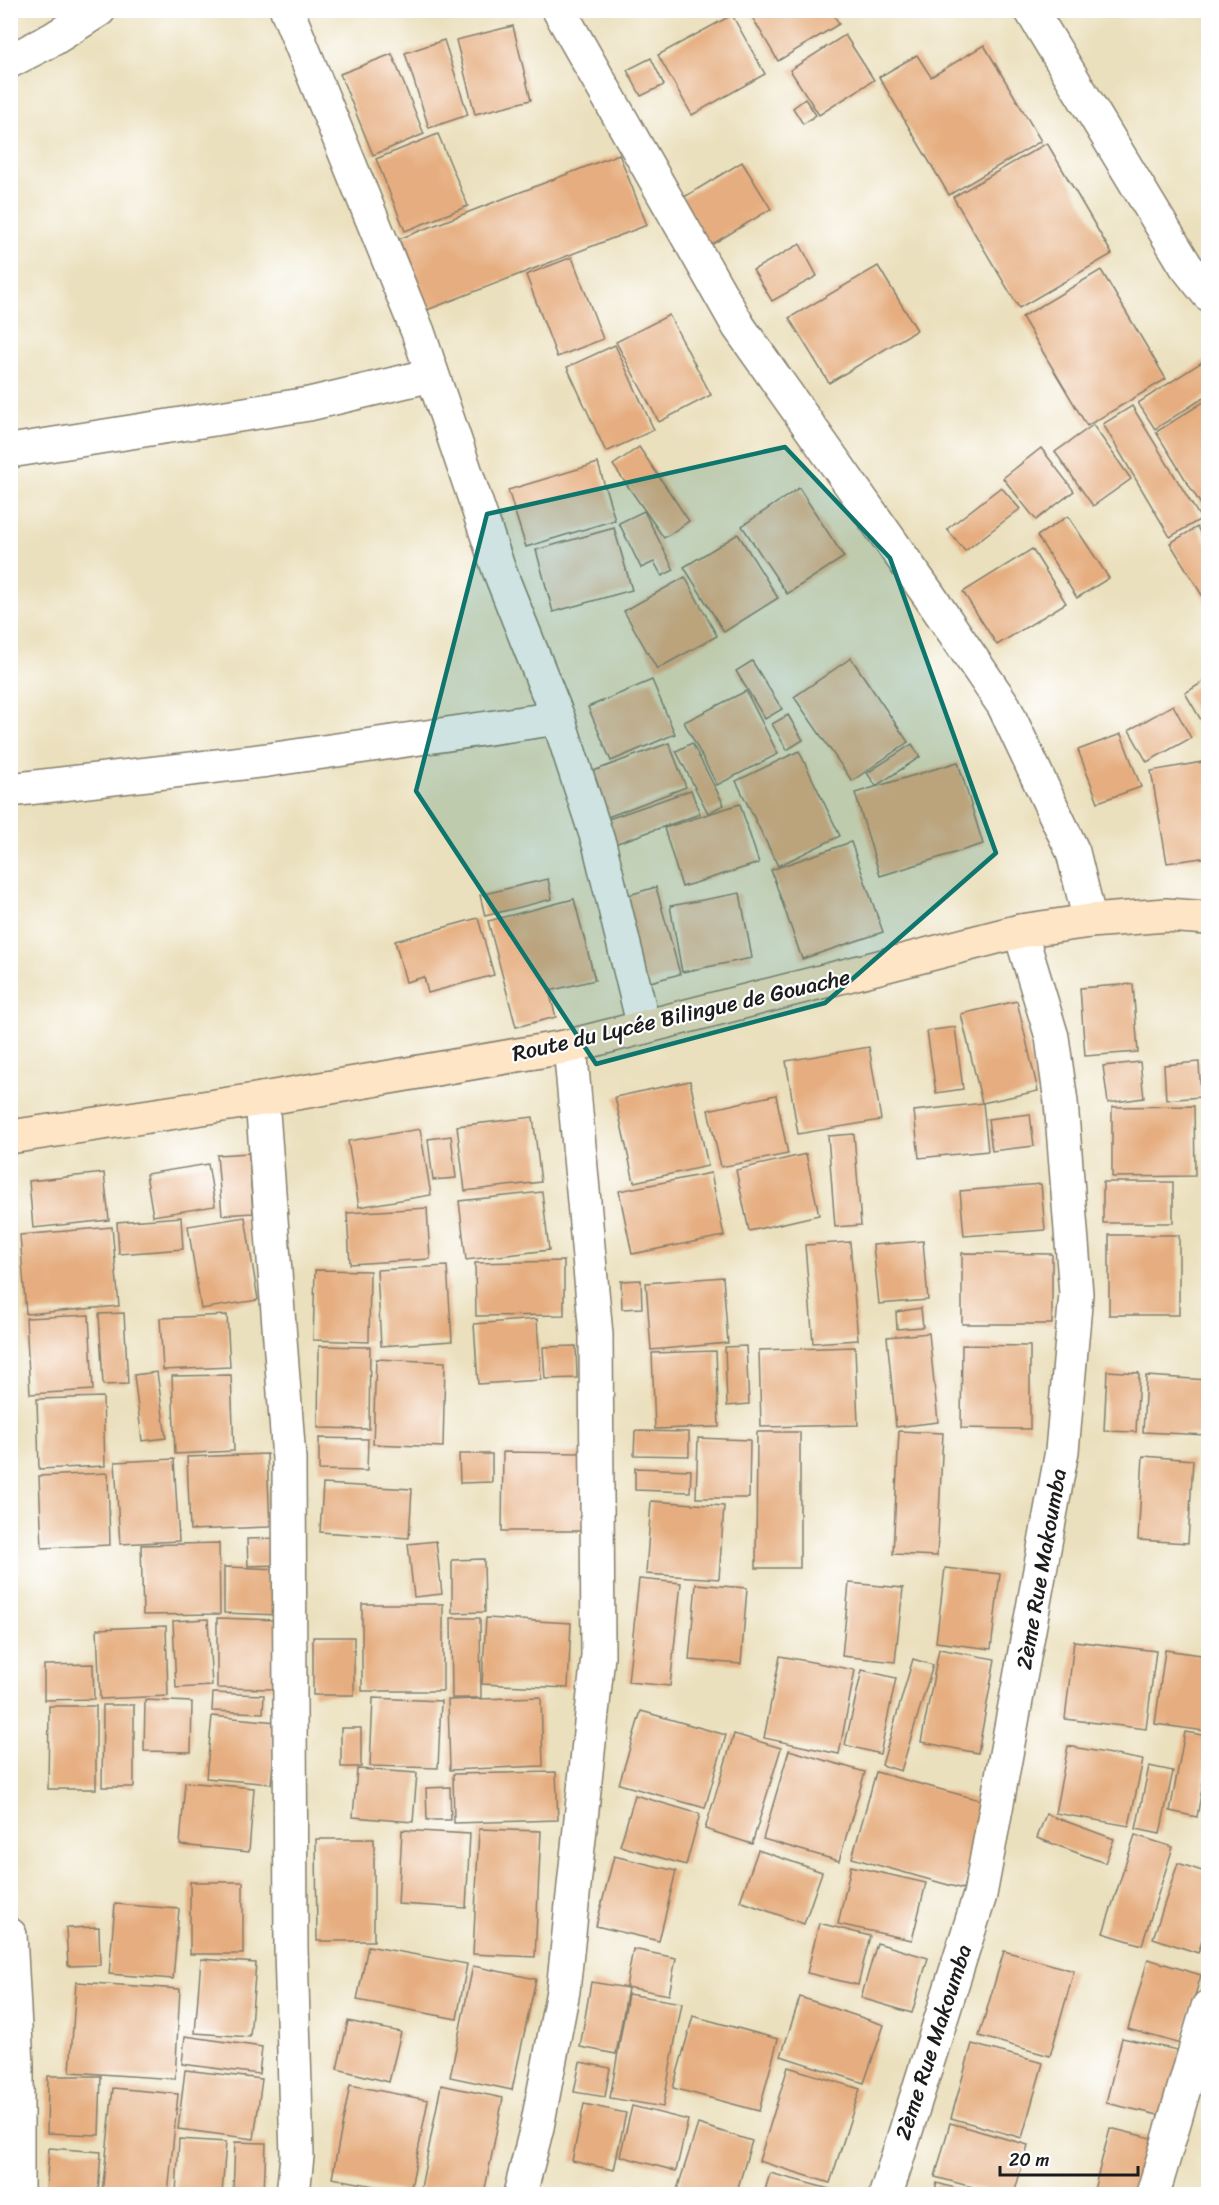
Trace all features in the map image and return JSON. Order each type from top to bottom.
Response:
[{"type":"street","points":[[10,61],[53,39],[99,10]]},
{"type":"street","points":[[287,10],[418,332],[499,570],[558,718],[600,847],[644,1028]]},
{"type":"street","points":[[559,10],[739,327],[921,584],[1004,706],[1073,852],[1090,921]]},
{"type":"street","points":[[1030,10],[1185,267],[1209,294]]},
{"type":"street","points":[[10,451],[309,404],[432,375]]},
{"type":"street","points":[[10,790],[268,760],[558,718]]},
{"type":"street","name":"Route du Lycée Bilingue de Gouache","points":[[10,1137],[262,1099],[570,1046],[1020,931],[1090,921],[1167,915],[1209,918]]},
{"type":"street","name":"2ème Rue Makoumba","points":[[886,2194],[980,1895],[1062,1451],[1076,1294],[1061,1102],[1052,1037],[1020,931]]},
{"type":"street","points":[[520,2194],[537,2127],[563,1991],[598,1656],[596,1335],[570,1046]]},
{"type":"street","points":[[262,1099],[289,1459],[290,1913],[297,2156],[293,2194]]},
{"type":"street","points":[[10,1935],[16,2065],[17,2194]]},
{"type":"street","points":[[1153,2194],[1209,2007]]},
{"type":"highlighted area","points":[[785,447],[890,558],[996,853],[825,1003],[596,1064],[416,791],[487,514]]},
{"type":"building","points":[[748,10],[831,10],[839,24],[778,61]]},
{"type":"building","points":[[732,15],[765,74],[692,115],[658,55]]},
{"type":"building","points":[[513,26],[531,100],[475,114],[456,40]]},
{"type":"building","points":[[845,35],[874,80],[819,115],[790,70]]},
{"type":"building","points":[[444,40],[468,115],[429,128],[405,53]]},
{"type":"building","points":[[984,45],[1041,141],[949,195],[879,77],[917,55],[931,77]]},
{"type":"building","points":[[392,54],[424,134],[373,155],[340,74]]},
{"type":"building","points":[[651,58],[664,85],[641,96],[627,70]]},
{"type":"building","points":[[805,99],[816,115],[803,124],[793,108]]},
{"type":"building","points":[[438,134],[468,206],[405,231],[376,159]]},
{"type":"building","points":[[1047,143],[1112,254],[1019,308],[953,197]]},
{"type":"building","points":[[619,154],[647,225],[427,310],[399,239]]},
{"type":"building","points":[[742,162],[771,209],[706,248],[676,202]]},
{"type":"building","points":[[800,244],[817,276],[772,301],[753,270]]},
{"type":"building","points":[[572,257],[603,339],[557,357],[526,275]]},
{"type":"building","points":[[878,266],[917,330],[829,383],[789,318]]},
{"type":"building","points":[[1101,270],[1166,379],[1087,426],[1022,317]]},
{"type":"building","points":[[669,315],[711,395],[659,422],[616,342]]},
{"type":"building","points":[[615,345],[654,430],[606,452],[567,367]]},
{"type":"building","points":[[1208,358],[1208,395],[1155,429],[1138,403]]},
{"type":"building","points":[[1208,399],[1208,516],[1156,432]]},
{"type":"building","points":[[1132,406],[1201,519],[1170,537],[1103,424]]},
{"type":"building","points":[[1093,425],[1131,479],[1093,506],[1055,452]]},
{"type":"building","points":[[639,447],[689,521],[664,538],[613,465]]},
{"type":"building","points":[[1041,448],[1074,491],[1036,520],[1003,478]]},
{"type":"building","points":[[598,463],[615,520],[526,547],[508,490]]},
{"type":"building","points":[[1001,487],[1020,509],[965,551],[947,529]]},
{"type":"building","points":[[799,488],[844,557],[787,594],[742,526]]},
{"type":"building","points":[[644,511],[674,570],[662,576],[654,562],[641,568],[619,523]]},
{"type":"building","points":[[1068,516],[1109,578],[1077,598],[1037,536]]},
{"type":"building","points":[[1197,527],[1208,546],[1208,605],[1170,543]]},
{"type":"building","points":[[614,528],[632,590],[553,612],[536,550]]},
{"type":"building","points":[[738,534],[778,598],[724,632],[684,567]]},
{"type":"building","points":[[1032,549],[1066,603],[997,645],[963,592]]},
{"type":"building","points":[[685,577],[717,636],[657,669],[624,611]]},
{"type":"building","points":[[851,658],[908,742],[852,781],[794,697]]},
{"type":"building","points":[[752,661],[782,709],[765,719],[736,671]]},
{"type":"building","points":[[1208,679],[1208,716],[1201,720],[1185,693]]},
{"type":"building","points":[[652,680],[675,734],[611,761],[588,707]]},
{"type":"building","points":[[746,691],[778,754],[717,785],[684,722]]},
{"type":"building","points":[[1173,705],[1191,738],[1147,762],[1129,730]]},
{"type":"building","points":[[788,715],[803,740],[787,750],[772,724]]},
{"type":"building","points":[[1121,734],[1141,787],[1098,802],[1078,750]]},
{"type":"building","points":[[669,743],[686,787],[605,818],[588,773]]},
{"type":"building","points":[[692,743],[724,805],[708,813],[676,751]]},
{"type":"building","points":[[912,744],[920,757],[876,786],[867,773]]},
{"type":"building","points":[[799,751],[840,836],[778,866],[736,781]]},
{"type":"building","points":[[1208,761],[1208,857],[1167,863],[1151,771]]},
{"type":"building","points":[[958,762],[983,844],[880,876],[855,793]]},
{"type":"building","points":[[691,790],[700,814],[606,847],[597,823]]},
{"type":"building","points":[[740,804],[759,863],[682,887],[664,828]]},
{"type":"building","points":[[851,842],[883,932],[802,959],[771,870]]},
{"type":"building","points":[[548,879],[552,899],[485,916],[480,895]]},
{"type":"building","points":[[656,887],[680,974],[643,984],[619,898]]},
{"type":"building","points":[[740,893],[752,958],[682,972],[670,906]]},
{"type":"building","points":[[574,899],[595,980],[549,991],[556,1017],[516,1027],[488,921]]},
{"type":"building","points":[[478,918],[494,975],[428,993],[424,977],[406,982],[395,941]]},
{"type":"building","points":[[1133,984],[1138,1052],[1085,1056],[1080,988]]},
{"type":"building","points":[[1017,1001],[1038,1091],[982,1103],[961,1014]]},
{"type":"building","points":[[955,1027],[963,1089],[936,1093],[927,1031]]},
{"type":"building","points":[[869,1047],[881,1120],[798,1134],[786,1061]]},
{"type":"building","points":[[1140,1062],[1144,1098],[1108,1103],[1103,1066]]},
{"type":"building","points":[[1199,1062],[1201,1097],[1166,1100],[1164,1065]]},
{"type":"building","points":[[690,1081],[708,1166],[634,1182],[615,1097]]},
{"type":"building","points":[[776,1095],[788,1154],[721,1167],[708,1110]]},
{"type":"building","points":[[983,1103],[988,1151],[919,1158],[914,1111]]},
{"type":"building","points":[[1194,1106],[1195,1176],[1112,1177],[1112,1107]]},
{"type":"building","points":[[1030,1114],[1034,1146],[992,1151],[988,1119]]},
{"type":"building","points":[[533,1117],[541,1182],[465,1191],[457,1126]]},
{"type":"building","points":[[420,1129],[431,1195],[359,1207],[348,1141]]},
{"type":"building","points":[[854,1134],[861,1225],[835,1227],[828,1136]]},
{"type":"building","points":[[451,1136],[456,1178],[433,1180],[428,1139]]},
{"type":"building","points":[[249,1153],[253,1213],[222,1215],[217,1155]]},
{"type":"building","points":[[806,1154],[819,1215],[749,1231],[736,1170]]},
{"type":"building","points":[[208,1164],[215,1206],[153,1216],[146,1174]]},
{"type":"building","points":[[104,1173],[109,1220],[33,1228],[29,1181]]},
{"type":"building","points":[[711,1173],[724,1236],[632,1254],[619,1191]]},
{"type":"building","points":[[1103,1182],[1173,1182],[1173,1223],[1103,1223]]},
{"type":"building","points":[[1041,1184],[1045,1230],[964,1236],[960,1191]]},
{"type":"building","points":[[542,1192],[549,1250],[466,1260],[459,1201]]},
{"type":"building","points":[[427,1208],[430,1259],[350,1264],[347,1213]]},
{"type":"building","points":[[181,1217],[183,1249],[119,1254],[117,1222]]},
{"type":"building","points":[[245,1217],[258,1300],[201,1309],[188,1226]]},
{"type":"building","points":[[112,1227],[119,1306],[26,1314],[20,1235]]},
{"type":"building","points":[[1109,1235],[1179,1235],[1179,1315],[1109,1315]]},
{"type":"building","points":[[923,1241],[928,1300],[879,1304],[873,1245]]},
{"type":"building","points":[[850,1242],[858,1340],[813,1343],[805,1245]]},
{"type":"building","points":[[962,1253],[1052,1254],[1052,1324],[962,1324]]},
{"type":"building","points":[[564,1261],[564,1315],[476,1316],[475,1263]]},
{"type":"building","points":[[447,1266],[452,1341],[381,1346],[377,1270]]},
{"type":"building","points":[[315,1270],[370,1271],[369,1342],[313,1340]]},
{"type":"building","points":[[723,1277],[728,1343],[651,1350],[646,1283]]},
{"type":"building","points":[[641,1280],[642,1308],[622,1309],[621,1281]]},
{"type":"building","points":[[921,1308],[923,1327],[897,1329],[896,1312]]},
{"type":"building","points":[[124,1313],[128,1384],[103,1385],[99,1314]]},
{"type":"building","points":[[89,1315],[93,1390],[30,1394],[26,1318]]},
{"type":"building","points":[[227,1315],[230,1367],[163,1370],[160,1318]]},
{"type":"building","points":[[537,1319],[541,1380],[478,1384],[474,1324]]},
{"type":"building","points":[[929,1333],[938,1422],[896,1427],[887,1337]]},
{"type":"building","points":[[962,1345],[1030,1346],[1030,1429],[961,1428]]},
{"type":"building","points":[[319,1346],[370,1347],[369,1429],[318,1428]]},
{"type":"building","points":[[576,1346],[577,1378],[545,1379],[543,1347]]},
{"type":"building","points":[[746,1346],[749,1404],[727,1406],[725,1347]]},
{"type":"building","points":[[855,1347],[858,1425],[761,1427],[759,1350]]},
{"type":"building","points":[[716,1351],[719,1427],[655,1429],[652,1353]]},
{"type":"building","points":[[376,1359],[445,1362],[443,1447],[373,1444]]},
{"type":"building","points":[[1107,1371],[1139,1373],[1136,1432],[1104,1431]]},
{"type":"building","points":[[157,1372],[166,1438],[142,1441],[134,1375]]},
{"type":"building","points":[[231,1375],[234,1451],[175,1454],[172,1376]]},
{"type":"building","points":[[1146,1376],[1208,1380],[1207,1435],[1143,1432]]},
{"type":"building","points":[[103,1397],[105,1466],[39,1469],[37,1399]]},
{"type":"building","points":[[635,1431],[689,1432],[689,1456],[634,1455]]},
{"type":"building","points":[[899,1431],[943,1433],[937,1556],[893,1554]]},
{"type":"building","points":[[757,1432],[800,1432],[800,1568],[756,1568]]},
{"type":"building","points":[[319,1438],[368,1439],[367,1471],[319,1470]]},
{"type":"building","points":[[698,1438],[750,1440],[749,1498],[696,1498]]},
{"type":"building","points":[[503,1452],[583,1453],[583,1531],[502,1531]]},
{"type":"building","points":[[267,1454],[270,1527],[190,1530],[187,1457]]},
{"type":"building","points":[[459,1454],[492,1454],[492,1482],[460,1483]]},
{"type":"building","points":[[1143,1456],[1193,1460],[1188,1543],[1138,1540]]},
{"type":"building","points":[[174,1459],[179,1541],[120,1544],[115,1462]]},
{"type":"building","points":[[635,1468],[691,1470],[690,1492],[635,1490]]},
{"type":"building","points":[[108,1473],[110,1545],[42,1548],[39,1476]]},
{"type":"building","points":[[323,1484],[412,1489],[409,1538],[320,1532]]},
{"type":"building","points":[[651,1501],[724,1506],[719,1579],[646,1574]]},
{"type":"building","points":[[278,1538],[278,1565],[248,1566],[247,1539]]},
{"type":"building","points":[[436,1541],[442,1594],[414,1597],[408,1544]]},
{"type":"building","points":[[219,1543],[220,1614],[143,1615],[141,1545]]},
{"type":"building","points":[[484,1559],[485,1612],[452,1613],[452,1560]]},
{"type":"building","points":[[224,1567],[281,1569],[280,1615],[224,1613]]},
{"type":"building","points":[[945,1568],[1000,1574],[991,1649],[936,1642]]},
{"type":"building","points":[[639,1579],[681,1583],[670,1686],[628,1682]]},
{"type":"building","points":[[1208,1582],[1208,1638],[1204,1637]]},
{"type":"building","points":[[849,1583],[903,1588],[895,1662],[842,1656]]},
{"type":"building","points":[[696,1584],[747,1588],[741,1664],[689,1660]]},
{"type":"building","points":[[362,1604],[443,1604],[443,1691],[362,1691]]},
{"type":"building","points":[[217,1618],[278,1620],[276,1689],[217,1688]]},
{"type":"building","points":[[451,1618],[480,1618],[481,1698],[452,1698]]},
{"type":"building","points":[[486,1618],[571,1623],[568,1688],[482,1684]]},
{"type":"building","points":[[208,1619],[212,1686],[176,1688],[173,1621]]},
{"type":"building","points":[[166,1626],[168,1696],[100,1699],[97,1629]]},
{"type":"building","points":[[313,1637],[354,1637],[354,1695],[313,1695]]},
{"type":"building","points":[[1074,1641],[1156,1651],[1146,1729],[1065,1719]]},
{"type":"building","points":[[939,1649],[995,1659],[978,1753],[921,1742]]},
{"type":"building","points":[[1165,1650],[1208,1656],[1208,1707],[1205,1731],[1155,1724]]},
{"type":"building","points":[[780,1656],[855,1670],[839,1754],[764,1738]]},
{"type":"building","points":[[913,1659],[933,1665],[901,1771],[882,1765]]},
{"type":"building","points":[[93,1664],[94,1699],[44,1700],[44,1665]]},
{"type":"building","points":[[862,1670],[896,1678],[880,1754],[845,1745]]},
{"type":"building","points":[[213,1693],[264,1695],[263,1713],[212,1711]]},
{"type":"building","points":[[541,1697],[543,1766],[450,1770],[448,1700]]},
{"type":"building","points":[[373,1698],[441,1701],[438,1768],[370,1766]]},
{"type":"building","points":[[145,1700],[192,1702],[191,1752],[144,1751]]},
{"type":"building","points":[[103,1705],[134,1705],[134,1787],[102,1787]]},
{"type":"building","points":[[49,1706],[96,1706],[96,1789],[48,1789]]},
{"type":"building","points":[[641,1711],[726,1735],[705,1808],[619,1784]]},
{"type":"building","points":[[212,1716],[277,1722],[271,1784],[206,1778]]},
{"type":"building","points":[[341,1728],[361,1728],[361,1767],[341,1767]]},
{"type":"building","points":[[1185,1732],[1208,1736],[1208,1756],[1197,1817],[1170,1811]]},
{"type":"building","points":[[734,1734],[781,1748],[752,1844],[705,1829]]},
{"type":"building","points":[[1068,1746],[1143,1760],[1129,1826],[1055,1813]]},
{"type":"building","points":[[789,1750],[865,1772],[839,1861],[763,1839]]},
{"type":"building","points":[[1149,1766],[1173,1771],[1160,1834],[1136,1829]]},
{"type":"building","points":[[357,1769],[417,1773],[413,1822],[353,1817]]},
{"type":"building","points":[[556,1772],[558,1820],[454,1823],[453,1774]]},
{"type":"building","points":[[876,1772],[987,1802],[963,1889],[852,1858]]},
{"type":"building","points":[[185,1782],[254,1788],[249,1852],[180,1845]]},
{"type":"building","points":[[450,1787],[451,1820],[427,1820],[426,1788]]},
{"type":"building","points":[[635,1795],[700,1814],[686,1865],[620,1846]]},
{"type":"building","points":[[1046,1814],[1114,1839],[1105,1863],[1037,1838]]},
{"type":"building","points":[[479,1829],[541,1831],[535,1957],[473,1954]]},
{"type":"building","points":[[402,1830],[470,1834],[466,1908],[398,1904]]},
{"type":"building","points":[[1135,1835],[1173,1847],[1142,1945],[1103,1933]]},
{"type":"building","points":[[316,1839],[374,1839],[374,1941],[317,1941]]},
{"type":"building","points":[[758,1850],[822,1872],[804,1924],[740,1901]]},
{"type":"building","points":[[614,1856],[676,1871],[659,1941],[596,1926]]},
{"type":"building","points":[[1178,1863],[1208,1873],[1208,1922],[1198,1953],[1153,1938]]},
{"type":"building","points":[[851,1866],[926,1883],[912,1940],[838,1924]]},
{"type":"building","points":[[190,1882],[243,1882],[243,1954],[190,1954]]},
{"type":"building","points":[[115,1904],[179,1909],[173,1979],[109,1974]]},
{"type":"building","points":[[819,1923],[870,1936],[858,1985],[807,1973]]},
{"type":"building","points":[[99,1927],[100,1965],[68,1966],[66,1928]]},
{"type":"building","points":[[877,1943],[928,1958],[912,2013],[861,1998]]},
{"type":"building","points":[[368,1946],[467,1964],[457,2019],[357,2000]]},
{"type":"building","points":[[633,1949],[676,1958],[669,1995],[626,1987]]},
{"type":"building","points":[[1004,1951],[1074,1971],[1050,2056],[979,2036]]},
{"type":"building","points":[[201,1959],[256,1963],[250,2037],[195,2033]]},
{"type":"building","points":[[1148,1959],[1201,1975],[1181,2044],[1128,2029]]},
{"type":"building","points":[[473,1966],[536,1979],[512,2090],[450,2077]]},
{"type":"building","points":[[76,1982],[180,1989],[175,2079],[70,2072]]},
{"type":"building","points":[[591,1982],[628,1988],[616,2054],[580,2047]]},
{"type":"building","points":[[628,1994],[682,2003],[663,2107],[610,2098]]},
{"type":"building","points":[[800,1997],[884,2025],[864,2083],[781,2056]]},
{"type":"building","points":[[693,2016],[778,2039],[759,2111],[673,2088]]},
{"type":"building","points":[[348,2021],[401,2032],[389,2082],[337,2069]]},
{"type":"building","points":[[185,2036],[262,2047],[259,2074],[182,2064]]},
{"type":"building","points":[[1122,2038],[1182,2051],[1167,2117],[1106,2103]]},
{"type":"building","points":[[972,2044],[1043,2063],[1022,2138],[951,2118]]},
{"type":"building","points":[[580,2062],[610,2068],[605,2097],[574,2092]]},
{"type":"building","points":[[788,2067],[860,2089],[830,2183],[759,2161]]},
{"type":"building","points":[[185,2070],[262,2079],[254,2139],[178,2129]]},
{"type":"building","points":[[48,2076],[101,2076],[99,2135],[47,2133]]},
{"type":"building","points":[[350,2085],[428,2100],[410,2193],[332,2178]]},
{"type":"building","points":[[441,2085],[503,2098],[484,2194],[420,2193]]},
{"type":"building","points":[[113,2088],[178,2094],[168,2194],[102,2194]]},
{"type":"building","points":[[584,2104],[626,2113],[614,2170],[572,2161]]},
{"type":"building","points":[[632,2106],[688,2120],[676,2171],[620,2156]]},
{"type":"building","points":[[950,2123],[1028,2145],[1014,2194],[998,2194],[935,2177]]},
{"type":"building","points":[[698,2124],[752,2141],[736,2194],[676,2193]]},
{"type":"building","points":[[1110,2128],[1155,2139],[1141,2194],[1093,2194]]},
{"type":"building","points":[[179,2139],[226,2142],[222,2194],[176,2194]]},
{"type":"building","points":[[235,2142],[266,2143],[264,2194],[233,2194]]},
{"type":"building","points":[[49,2148],[101,2152],[98,2194],[46,2192]]},
{"type":"building","points":[[770,2173],[848,2194],[764,2194]]},
{"type":"building","points":[[937,2183],[976,2194],[934,2194]]}]
